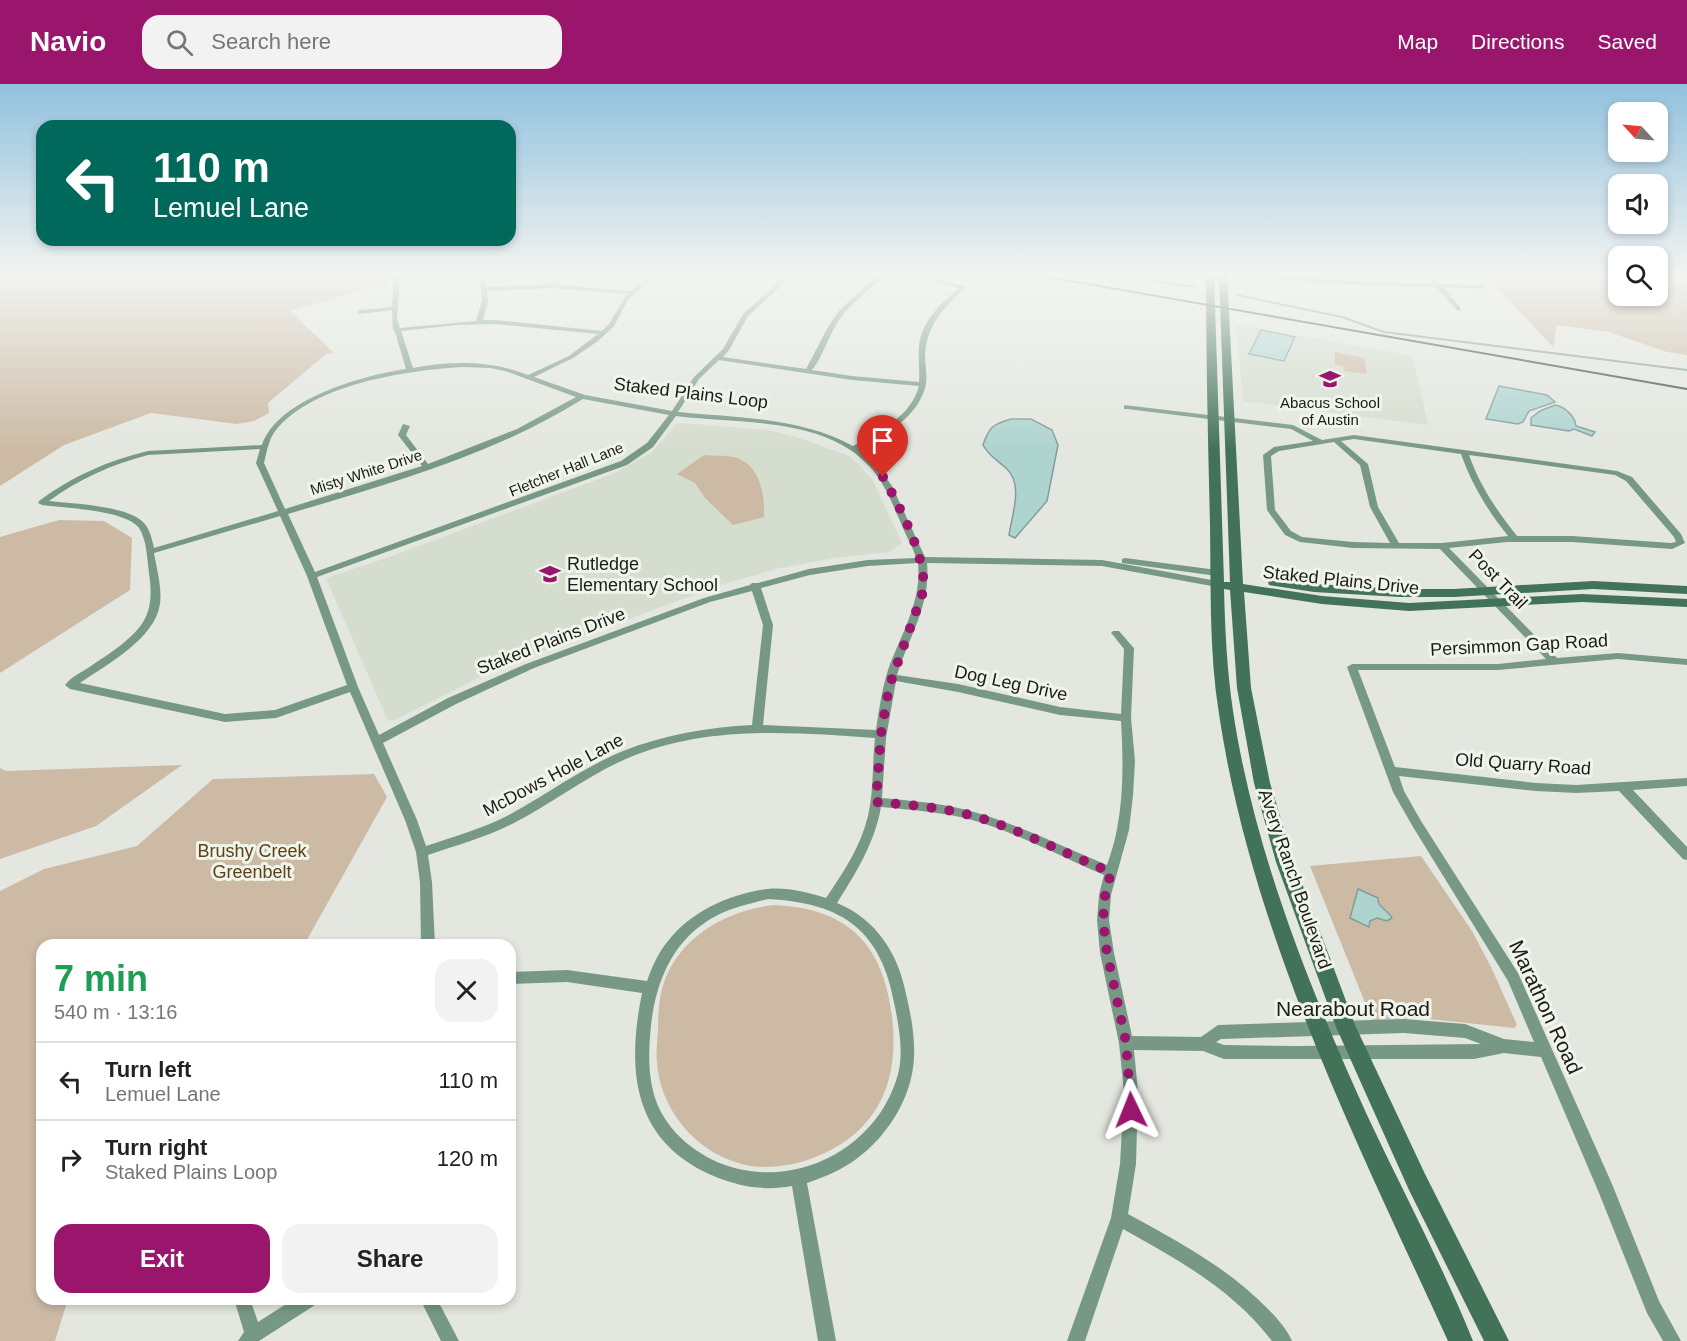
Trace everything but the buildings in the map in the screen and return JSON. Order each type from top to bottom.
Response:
[{"type":"main road","name":"Avery Ranch Boulevard","points":[[1211,333],[1221,673],[1229,734],[1241,791],[1278,920],[1320,1028],[1357,1119],[1461,1341]]},
{"type":"main road","name":"Avery Ranch Boulevard","points":[[1225,333],[1235,581],[1244,688],[1262,783],[1285,862],[1346,1028],[1417,1182],[1497,1341]]},
{"type":"main road","name":"Staked Plains Drive","points":[[1217,578],[1322,600],[1391,606],[1440,607],[1582,598],[1687,603]]},
{"type":"main road","name":"Staked Plains Drive","points":[[1235,581],[1372,592],[1454,593],[1593,585],[1687,590]]},
{"type":"street","points":[[397,333],[410,370]]},
{"type":"street","points":[[529,377],[571,357],[604,333]]},
{"type":"street","name":"Fletcher Hall Lane","points":[[312,576],[624,463],[650,445],[696,378],[719,358],[736,333]]},
{"type":"street","points":[[808,372],[830,333]]},
{"type":"street","points":[[853,449],[900,419],[917,400],[923,384],[921,350],[925,333]]},
{"type":"street","points":[[719,358],[875,381],[923,384]]},
{"type":"street","name":"Staked Plains Loop","points":[[262,447],[276,426],[312,400],[342,387],[410,370],[447,365],[476,365],[502,368],[581,397],[673,414],[791,426],[817,432],[853,449],[871,463],[883,477],[922,560],[923,592],[891,677],[881,734],[876,802],[868,834],[830,905]]},
{"type":"street","name":"Misty White Drive","points":[[150,552],[282,513],[497,442],[542,421],[581,397]]},
{"type":"street","points":[[1126,409],[1289,432],[1316,443]]},
{"type":"street","points":[[406,426],[402,435],[427,466]]},
{"type":"street","points":[[1354,437],[1617,472],[1629,479],[1678,536],[1681,543],[1672,546],[1572,539],[1514,538],[1475,540],[1442,546],[1353,545],[1300,539],[1288,533],[1271,510],[1267,455],[1277,449],[1334,440],[1354,437]]},
{"type":"street","points":[[1334,440],[1365,464],[1374,507],[1396,545]]},
{"type":"street","points":[[353,687],[276,714],[225,718],[70,685],[125,645],[146,625],[154,610],[155,597],[150,552],[146,532],[134,519],[113,513],[42,503],[79,476],[130,457],[148,453],[262,447],[260,463],[312,576],[353,687],[399,789],[422,852],[428,909],[428,939]]},
{"type":"street","points":[[1464,451],[1472,477],[1514,538]]},
{"type":"street","name":"Post Trail","points":[[1442,546],[1555,662]]},
{"type":"street","name":"Staked Plains Drive","points":[[378,741],[452,701],[530,666],[707,600],[755,585],[850,566],[922,560],[1102,563],[1217,578]]},
{"type":"street","points":[[755,585],[768,625],[757,727]]},
{"type":"street","points":[[1076,1341],[1119,1218],[1128,1164],[1131,1127],[1131,1092],[1126,1042],[1107,953],[1103,920],[1105,896],[1123,830],[1130,761],[1126,718],[1129,648],[1116,633]]},
{"type":"street","name":"Persimmon Gap Road","points":[[1353,667],[1498,667],[1618,657],[1687,662]]},
{"type":"street","name":"Marathon Road","points":[[1353,667],[1399,792],[1417,825],[1513,977],[1606,1190],[1653,1307],[1672,1341]]},
{"type":"street","name":"Dog Leg Drive","points":[[891,677],[958,688],[1060,711],[1126,718]]},
{"type":"street","name":"McDows Hole Lane","points":[[422,852],[504,823],[590,771],[641,748],[700,734],[757,727],[881,734]]},
{"type":"street","name":"Old Quarry Road","points":[[1392,771],[1536,787],[1623,787],[1687,782]]},
{"type":"street","points":[[1623,787],[1687,855]]},
{"type":"street","points":[[876,802],[949,810],[974,816],[999,824],[1111,872]]},
{"type":"street","points":[[768,894],[807,897],[830,905],[862,923],[886,952],[895,974],[907,1048],[906,1070],[896,1100],[882,1123],[867,1141],[843,1160],[819,1173],[799,1179],[769,1182],[743,1179],[722,1172],[689,1155],[667,1136],[647,1098],[642,1076],[642,1027],[649,988],[658,966],[671,946],[685,931],[708,914],[729,903],[768,894]]},
{"type":"street","points":[[516,978],[567,976],[649,988]]},
{"type":"street","name":"Nearabout Road","points":[[1203,1044],[1218,1032],[1404,1026],[1465,1031],[1504,1046],[1544,1050]]},
{"type":"street","name":"Nearabout Road","points":[[1126,1042],[1203,1044],[1224,1053],[1474,1052],[1504,1046]]},
{"type":"street","points":[[799,1179],[827,1341]]},
{"type":"street","points":[[1119,1218],[1209,1268],[1238,1290],[1269,1321],[1283,1341]]},
{"type":"street","points":[[243,1305],[250,1338],[300,1305]]},
{"type":"street","points":[[431,1305],[450,1341]]},
{"type":"shaded area","name":"Abacus School of Austin","points":[[1237,333],[1284,333],[1413,356],[1428,425],[1243,401]]},
{"type":"shaded area","name":"Rutledge Elementary School","points":[[676,424],[767,430],[797,437],[849,456],[873,481],[902,543],[890,552],[833,558],[776,569],[720,585],[500,667],[395,720],[388,721],[326,578],[392,556],[615,473],[652,452]]},
{"type":"green space","points":[[0,333],[313,333],[334,353],[326,354],[268,403],[269,413],[254,421],[237,424],[151,413],[64,445],[0,486]]},
{"type":"green space","points":[[1539,333],[1556,333],[1553,347]]},
{"type":"green space","points":[[1611,333],[1687,333],[1687,355],[1667,352]]},
{"type":"green space","points":[[1335,352],[1364,358],[1367,374],[1344,371],[1343,366],[1335,365]]},
{"type":"green space","points":[[704,455],[734,457],[750,466],[762,490],[764,517],[733,525],[705,498],[695,483],[677,474]]},
{"type":"green space","points":[[59,520],[104,521],[132,538],[130,590],[0,673],[0,537]]},
{"type":"green space","points":[[182,765],[96,826],[0,859],[0,768],[6,771]]},
{"type":"green space","name":"Brushy Creek Greenbelt","points":[[374,774],[387,797],[307,939],[36,939],[36,1305],[66,1305],[55,1341],[0,1341],[0,891],[44,869],[137,846],[213,779]]},
{"type":"green space","points":[[1421,856],[1472,931],[1517,1025],[1514,1028],[1420,1018],[1372,1020],[1310,866]]},
{"type":"green space","points":[[774,905],[822,913],[841,922],[857,935],[870,950],[880,969],[892,1016],[894,1040],[888,1083],[880,1102],[869,1119],[854,1135],[813,1158],[783,1166],[759,1167],[732,1161],[715,1153],[686,1130],[675,1115],[660,1081],[657,1063],[658,1018],[660,997],[666,977],[684,948],[710,927],[725,919],[741,912]]},
{"type":"water","points":[[1260,333],[1295,337],[1284,361],[1249,354]]},
{"type":"water","points":[[1499,386],[1547,395],[1555,402],[1529,411],[1523,422],[1518,424],[1486,419]]},
{"type":"water","points":[[1555,405],[1569,413],[1576,426],[1595,432],[1592,436],[1574,429],[1569,431],[1531,425],[1531,418],[1540,411]]},
{"type":"water","points":[[1011,419],[1031,419],[1052,430],[1058,445],[1047,501],[1015,538],[1009,535],[1016,491],[1014,482],[1006,468],[983,445],[987,434],[993,427]]},
{"type":"water","points":[[1358,889],[1378,898],[1379,903],[1392,918],[1387,921],[1377,918],[1370,921],[1369,927],[1350,918]]},
{"type":"waterway","points":[[1389,333],[1687,370]]},
{"type":"railway","points":[[1366,333],[1687,389]]},
{"type":"place","name":"Abacus School of Austin","points":[[1330,379]]},
{"type":"place","name":"Rutledge Elementary School","points":[[550,574]]},
{"type":"route","points":[[883,477],[922,560],[924,577],[923,592],[891,677],[881,734],[876,802],[949,810],[974,816],[999,824],[1111,872],[1105,896],[1103,920],[1107,953],[1126,1042],[1131,1110]]}]
